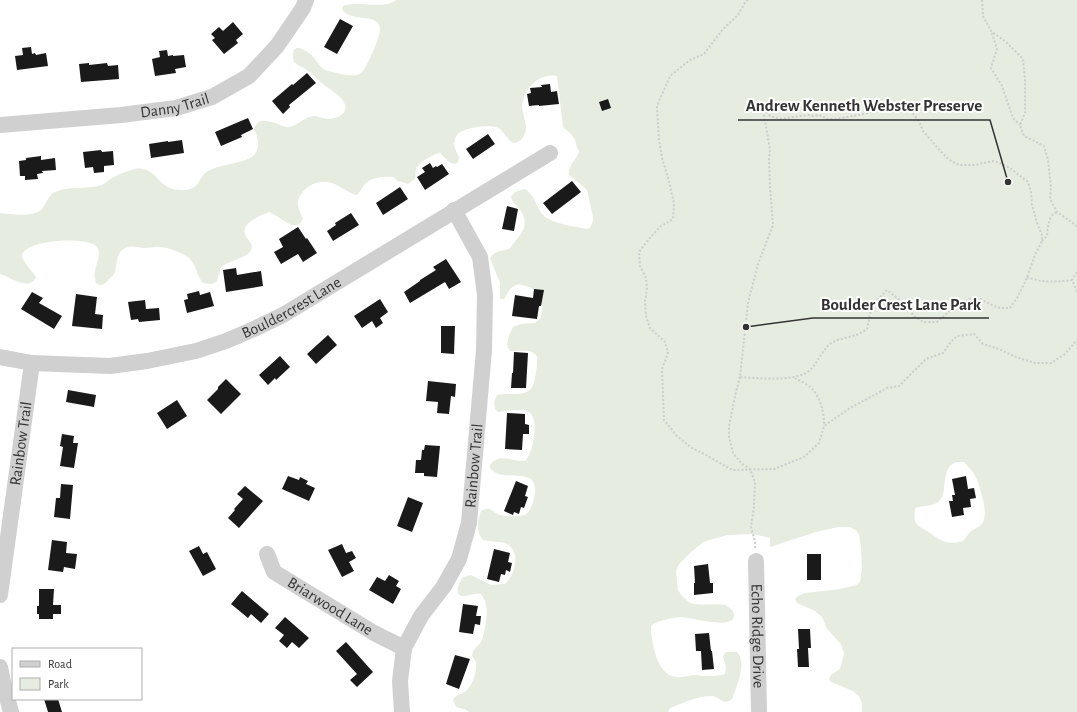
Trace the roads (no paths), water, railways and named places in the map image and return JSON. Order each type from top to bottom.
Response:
[{"type":"street","name":"Danny Trail","points":[[0,125],[121,115],[176,108],[212,97],[249,76],[277,46],[303,8],[306,0]]},
{"type":"street","name":"Bouldercrest Lane","points":[[0,357],[32,363],[110,366],[147,361],[196,351],[226,341],[283,315],[550,153]]},
{"type":"street","name":"Rainbow Trail","points":[[402,712],[400,681],[404,648],[421,616],[444,586],[459,559],[469,523],[484,350],[485,295],[480,257],[454,210]]},
{"type":"street","name":"Rainbow Trail","points":[[0,594],[32,363]]},
{"type":"street","name":"Briarwood Lane","points":[[267,554],[274,572],[374,632],[404,648]]},
{"type":"street","name":"Echo Ridge Drive","points":[[756,561],[759,712]]},
{"type":"street","points":[[0,667],[11,712]]},
{"type":"place","name":"Andrew Kenneth Webster Preserve","points":[[1008,182]]},
{"type":"place","name":"Boulder Crest Lane Park","points":[[746,327]]}]
